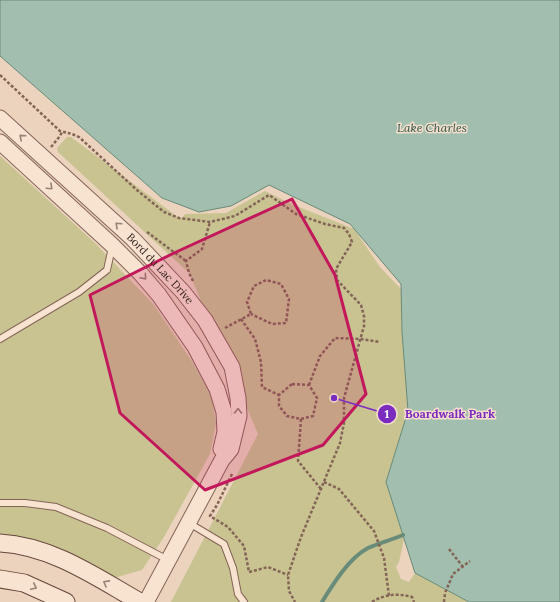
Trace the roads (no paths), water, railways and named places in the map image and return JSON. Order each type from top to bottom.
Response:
[{"type":"main road","points":[[0,543],[12,544],[50,553],[140,602]]},
{"type":"main road","points":[[0,579],[24,582],[66,602]]},
{"type":"street","name":"Bord du Lac Drive","points":[[0,118],[133,239],[178,287],[205,320],[232,367],[238,398],[239,416],[231,449],[222,460],[146,602]]},
{"type":"street","name":"Bord du Lac Drive","points":[[0,142],[112,245],[141,274],[159,295],[195,347],[217,389],[224,412],[225,432],[221,449],[222,460]]},
{"type":"lane","points":[[0,338],[79,292],[107,270],[112,245]]},
{"type":"lane","points":[[0,503],[25,503],[56,507],[107,528],[168,560]]},
{"type":"lane","points":[[189,523],[224,544],[233,568],[238,594],[244,602]]},
{"type":"water","name":"Lake Charles","points":[[0,0],[560,0],[560,602],[469,602],[415,573],[386,482],[408,411],[402,332],[401,284],[350,224],[269,185],[231,206],[199,212],[162,198],[0,56]]},
{"type":"waterway","points":[[322,602],[342,572],[361,552],[372,546],[403,535]]},
{"type":"place","name":"Boardwalk Park","points":[[334,398]]}]
